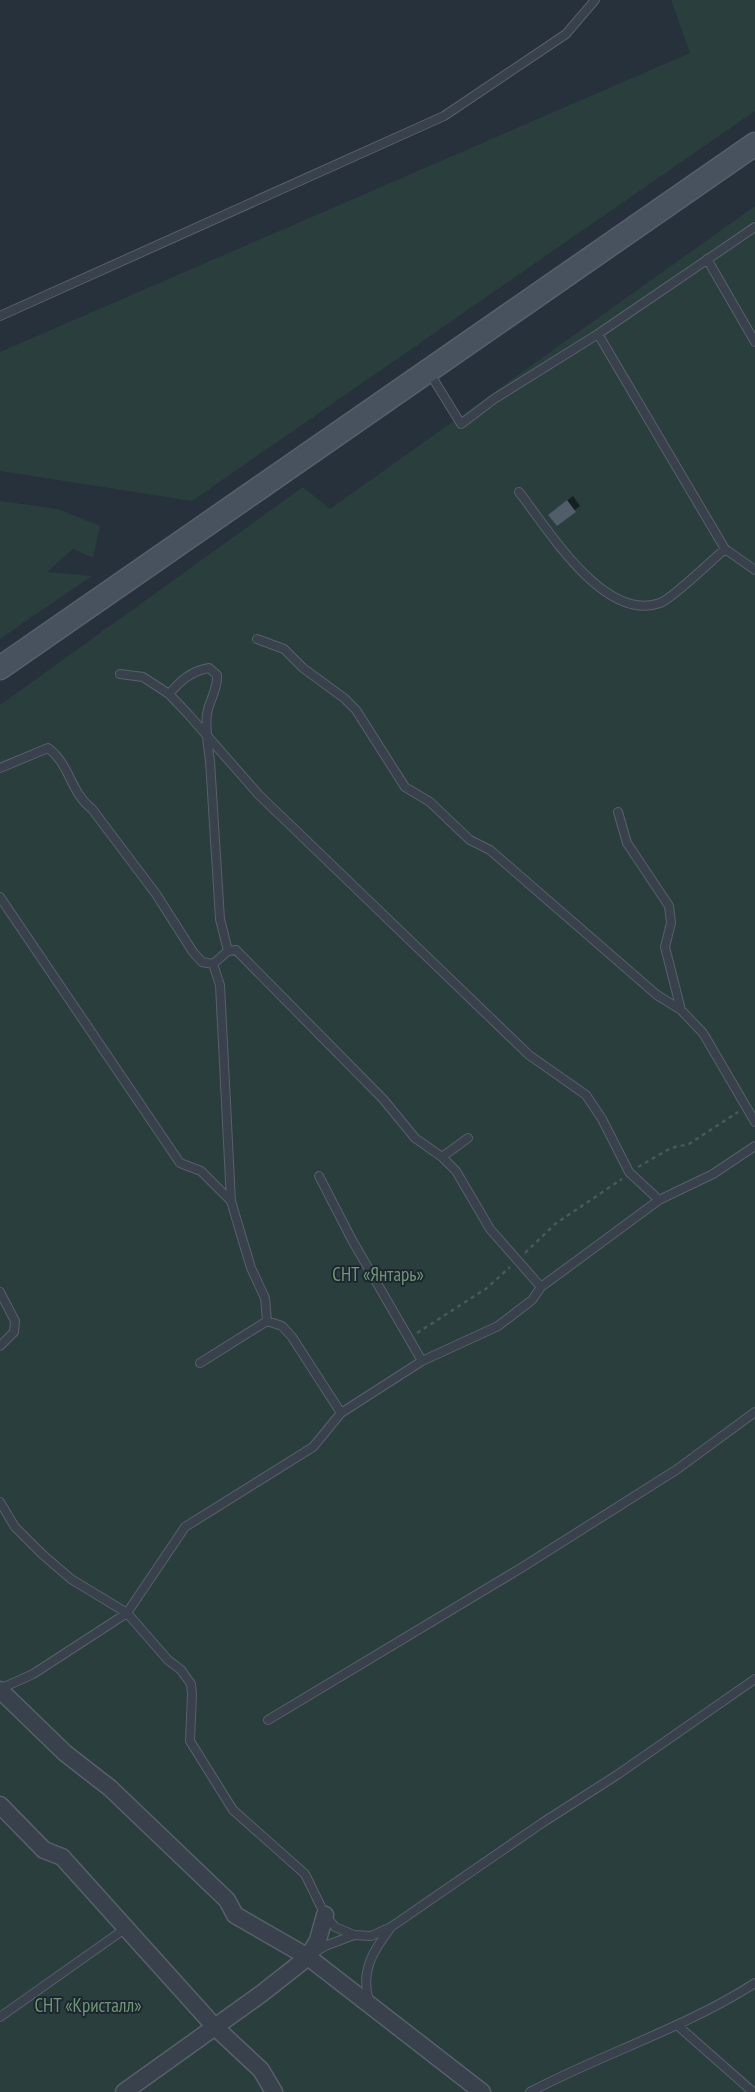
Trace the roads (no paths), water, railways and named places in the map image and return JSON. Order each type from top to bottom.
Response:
[{"type":"main road","points":[[0,668],[755,144]]},
{"type":"street","points":[[0,1690],[65,1753],[110,1788],[138,1814],[227,1900],[235,1915],[308,1957],[482,2092]]},
{"type":"street","points":[[0,1805],[44,1850],[62,1857],[215,2027],[261,2070],[274,2092]]},
{"type":"street","points":[[124,2092],[308,1957],[318,1940],[325,1915]]},
{"type":"lane","points":[[0,316],[444,116],[566,34],[595,0]]},
{"type":"lane","points":[[428,371],[461,424],[494,399],[598,334],[755,227]]},
{"type":"lane","points":[[707,259],[755,342]]},
{"type":"lane","points":[[598,334],[725,549],[755,570]]},
{"type":"lane","points":[[519,492],[579,570],[599,587],[622,602],[646,607],[663,603],[725,549]]},
{"type":"lane","points":[[257,639],[284,649],[303,668],[356,710],[406,787],[430,802],[470,840],[490,850],[657,995],[681,1010],[703,1033],[745,1108],[755,1122]]},
{"type":"lane","points":[[169,694],[178,682],[198,670],[209,668],[217,676],[218,686],[207,712],[206,737],[210,761],[220,919],[228,951]]},
{"type":"lane","points":[[120,674],[143,677],[169,694],[259,795],[529,1055],[586,1095],[602,1119],[629,1172],[659,1200]]},
{"type":"lane","points":[[0,768],[48,748],[59,756],[80,800],[92,808],[156,894],[193,952],[202,962],[213,964]]},
{"type":"lane","points":[[618,812],[627,843],[669,906],[671,923],[665,947],[681,1010]]},
{"type":"lane","points":[[0,897],[180,1162],[201,1171],[231,1201]]},
{"type":"lane","points":[[213,964],[228,951],[236,950],[383,1099],[415,1138],[442,1157],[456,1171],[490,1229],[542,1287]]},
{"type":"lane","points":[[213,964],[220,985],[231,1201],[251,1268],[265,1298],[267,1321]]},
{"type":"lane","points":[[442,1157],[468,1138]]},
{"type":"lane","points":[[0,1690],[33,1674],[127,1613],[185,1527],[313,1447],[341,1413],[422,1361],[498,1326],[532,1300],[542,1287],[659,1200],[713,1174],[755,1146]]},
{"type":"lane","points":[[319,1176],[408,1339],[422,1361]]},
{"type":"lane","points":[[0,1292],[15,1321],[14,1332],[0,1346]]},
{"type":"lane","points":[[200,1363],[267,1321]]},
{"type":"lane","points":[[267,1321],[282,1326],[292,1337],[341,1413]]},
{"type":"lane","points":[[268,1720],[522,1568],[676,1470],[755,1412]]},
{"type":"lane","points":[[0,1502],[15,1527],[42,1554],[71,1579],[127,1613],[191,1684],[190,1741],[233,1810],[306,1874],[325,1915],[334,1927],[354,1936]]},
{"type":"lane","points":[[308,1957],[325,1946],[354,1936],[372,1936],[391,1927],[542,1823],[617,1776],[755,1678]]},
{"type":"lane","points":[[371,2006],[365,1987],[366,1972],[375,1948],[391,1927]]},
{"type":"lane","points":[[0,2018],[126,1928]]},
{"type":"lane","points":[[530,2092],[560,2076],[677,2025],[755,1983]]},
{"type":"lane","points":[[677,2025],[753,2092]]},
{"type":"park label","name":"СНТ «Янтарь»","points":[[378,1274]]},
{"type":"park label","name":"СНТ «Кристалл»","points":[[88,2005]]}]
